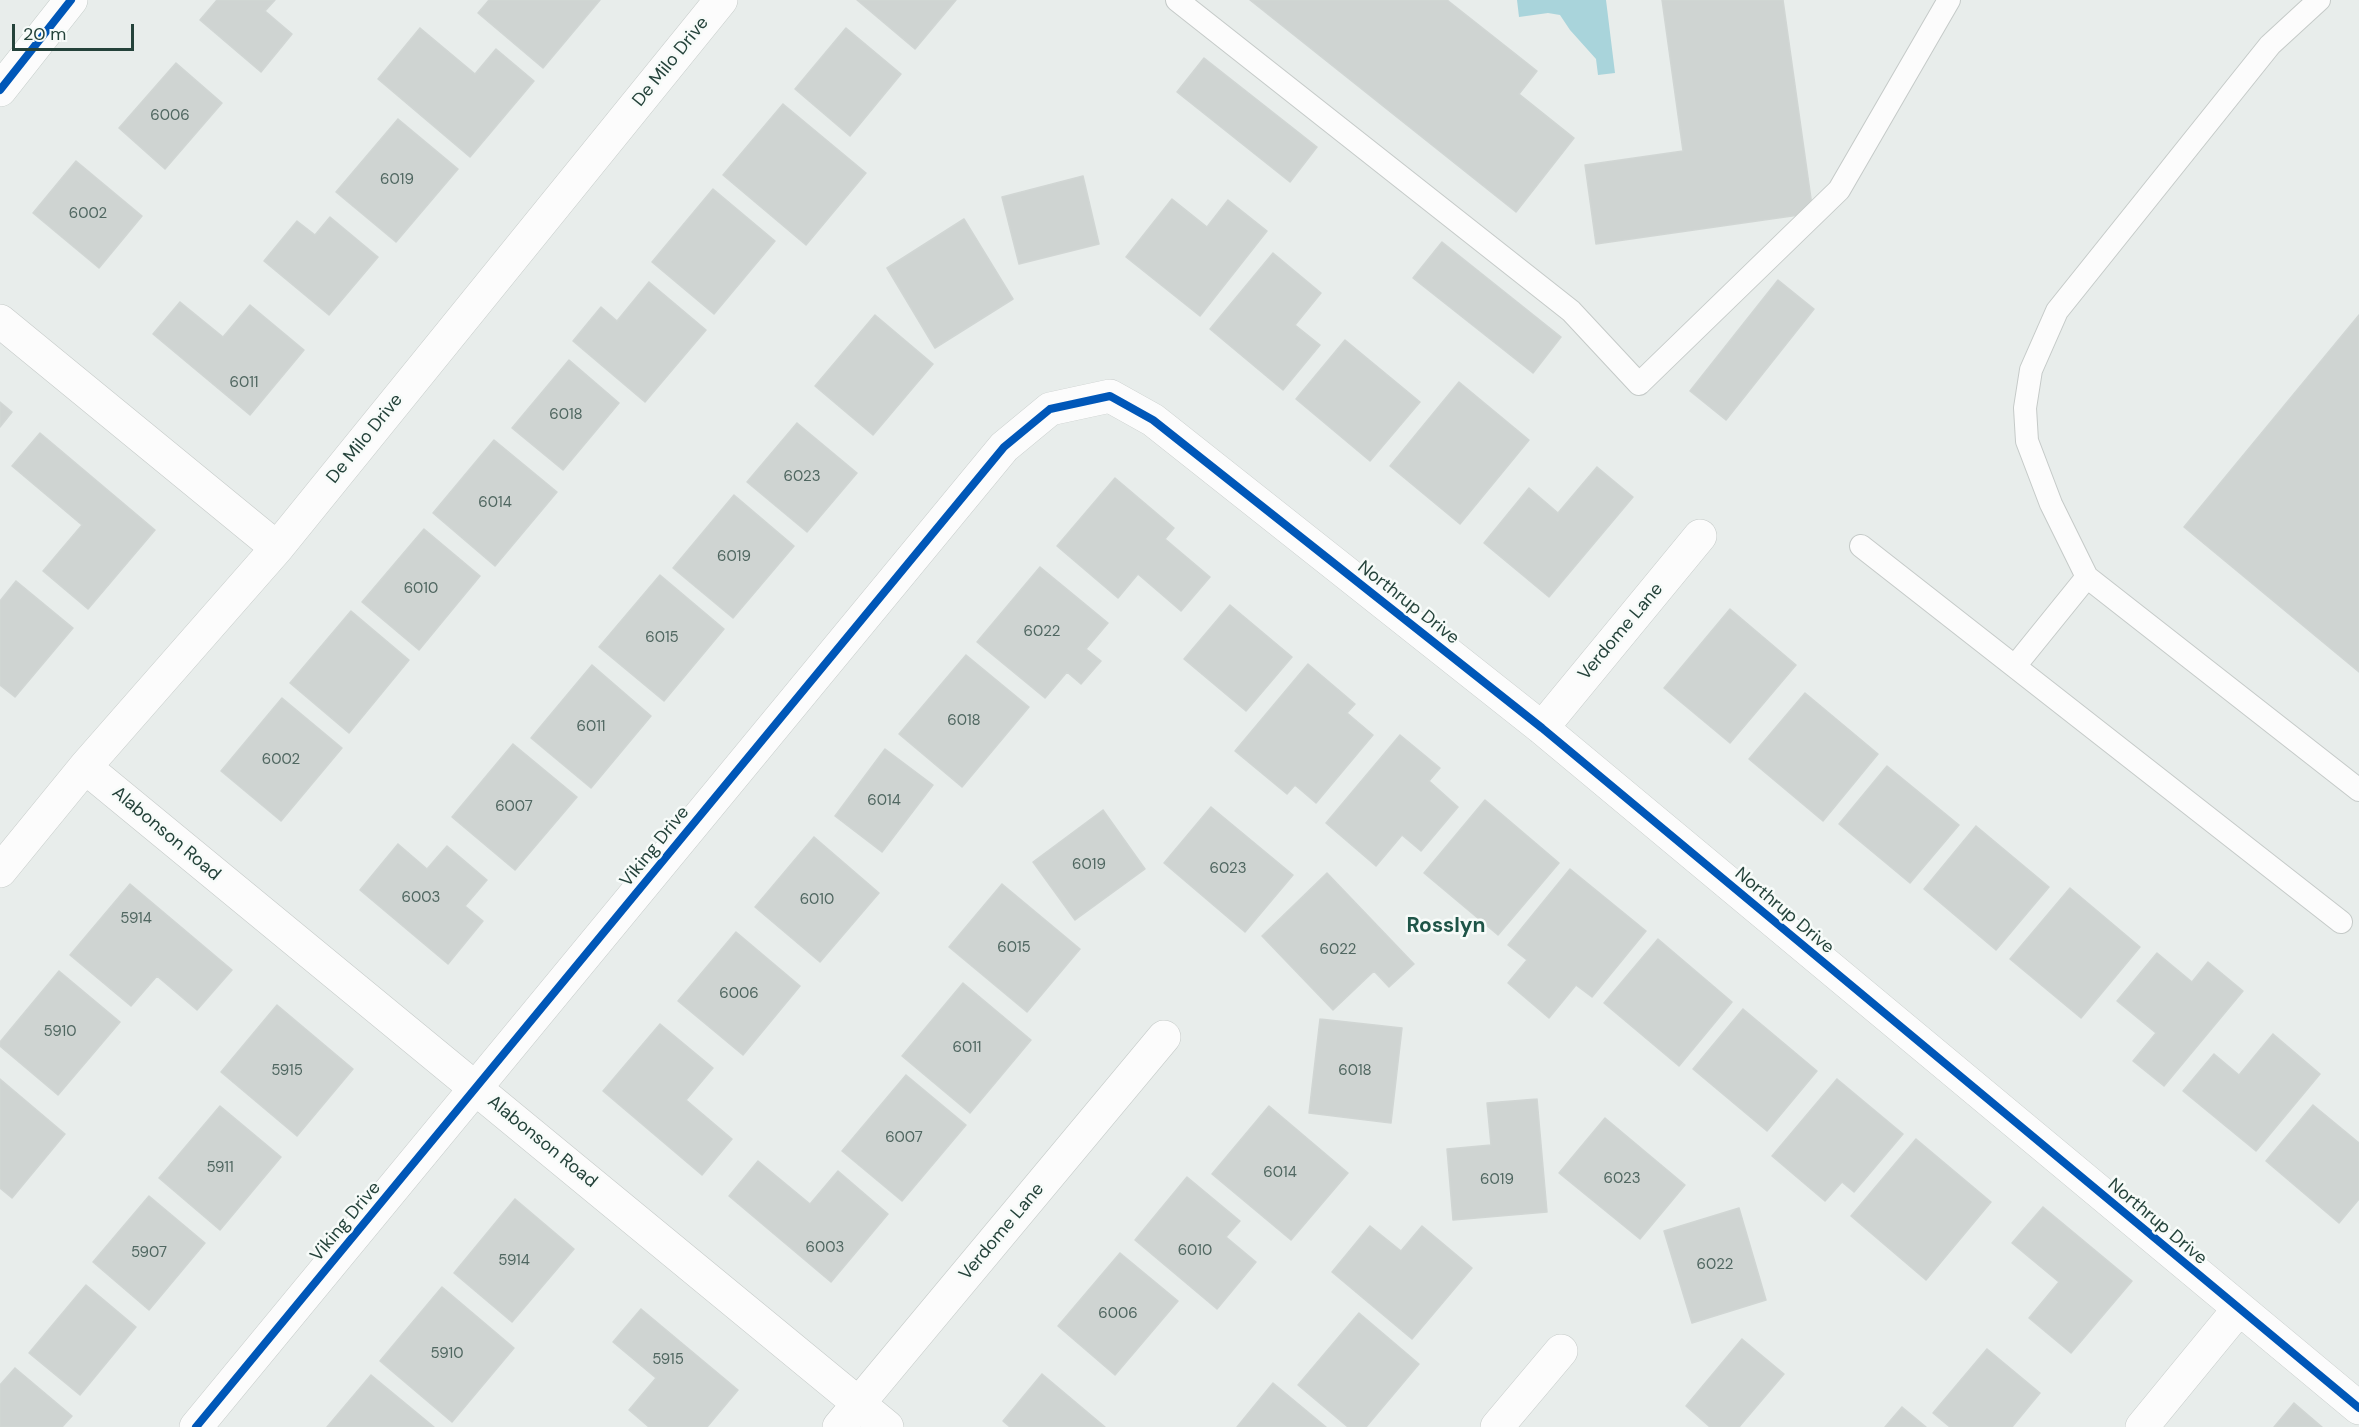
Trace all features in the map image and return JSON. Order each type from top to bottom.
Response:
[{"type":"street","points":[[0,90],[71,0]]},
{"type":"street","name":"De Milo Drive","points":[[0,871],[85,767],[277,548],[721,0]]},
{"type":"street","points":[[0,321],[277,548]]},
{"type":"street","name":"Viking Drive","points":[[196,1427],[1004,447],[1050,409],[1110,396],[1153,420],[1184,444]]},
{"type":"street","name":"Northrup Drive","points":[[1184,444],[1542,728],[2238,1310],[2359,1408]]},
{"type":"street","name":"Verdome Lane","points":[[1542,728],[1700,536]]},
{"type":"street","name":"Alabonson Road","points":[[85,767],[476,1088],[849,1415],[887,1427]]},
{"type":"street","name":"Verdome Lane","points":[[849,1415],[1164,1037]]},
{"type":"street","points":[[2142,1427],[2238,1310]]},
{"type":"street","points":[[1497,1427],[1561,1351]]},
{"type":"lane","points":[[1177,0],[1571,310],[1639,384],[1839,190],[1949,0]]},
{"type":"lane","points":[[2319,0],[2270,45],[2057,311],[2031,369],[2025,408],[2027,441],[2051,504],[2087,577],[2359,790]]},
{"type":"lane","points":[[1861,546],[2341,922]]},
{"type":"lane","points":[[2015,666],[2087,577]]},
{"type":"water","points":[[1517,0],[1606,0],[1615,73],[1598,75],[1596,59],[1560,15],[1548,13],[1519,17]]},
{"type":"building","points":[[217,0],[275,0],[265,11],[292,34],[261,72],[200,20]]},
{"type":"building","points":[[489,0],[600,0],[543,68],[478,13]]},
{"type":"building","points":[[857,0],[956,0],[915,49]]},
{"type":"building","points":[[1250,0],[1447,0],[1537,71],[1519,94],[1574,138],[1516,212]]},
{"type":"building","points":[[1662,0],[1783,0],[1813,213],[1596,244],[1585,165],[1683,151]]},
{"type":"building","points":[[420,28],[475,74],[496,49],[534,81],[470,157],[378,79]]},
{"type":"building","points":[[846,28],[901,74],[850,136],[795,89]]},
{"type":"building","points":[[1204,58],[1317,147],[1290,182],[1177,92]]},
{"type":"building","points":[[176,63],[222,103],[165,169],[119,128]]},
{"type":"building","points":[[783,104],[866,173],[806,245],[723,175]]},
{"type":"building","points":[[398,119],[458,169],[396,242],[336,192]]},
{"type":"building","points":[[76,161],[142,216],[99,268],[33,213]]},
{"type":"building","points":[[1083,176],[1099,244],[1019,264],[1002,197]]},
{"type":"building","points":[[713,189],[775,241],[714,314],[652,262]]},
{"type":"building","points":[[1172,199],[1207,227],[1228,200],[1267,231],[1200,316],[1126,257]]},
{"type":"building","points":[[330,217],[378,257],[329,315],[264,261],[297,221],[315,235]]},
{"type":"building","points":[[964,219],[1013,299],[935,348],[887,268]]},
{"type":"building","points":[[1442,242],[1561,337],[1533,373],[1413,278]]},
{"type":"building","points":[[1273,253],[1321,293],[1295,325],[1320,345],[1283,390],[1210,329]]},
{"type":"building","points":[[1778,280],[1814,309],[1726,420],[1690,391]]},
{"type":"building","points":[[649,282],[706,330],[645,402],[573,341],[601,307],[617,321]]},
{"type":"building","points":[[180,302],[223,337],[250,305],[304,350],[250,415],[153,334]]},
{"type":"building","points":[[875,315],[933,364],[873,435],[815,386]]},
{"type":"building","points":[[2359,315],[2359,672],[2184,527]]},
{"type":"building","points":[[1345,340],[1420,402],[1370,461],[1296,399]]},
{"type":"building","points":[[569,360],[619,403],[563,470],[512,428]]},
{"type":"building","points":[[1459,382],[1529,440],[1460,524],[1390,466]]},
{"type":"building","points":[[0,402],[12,412],[0,427]]},
{"type":"building","points":[[797,423],[857,473],[807,532],[747,482]]},
{"type":"building","points":[[40,433],[155,530],[88,609],[43,571],[82,525],[12,466]]},
{"type":"building","points":[[494,440],[557,492],[495,566],[433,513]]},
{"type":"building","points":[[1597,467],[1633,497],[1549,597],[1484,543],[1529,488],[1558,513]]},
{"type":"building","points":[[1115,478],[1174,528],[1165,539],[1210,577],[1181,611],[1138,574],[1118,598],[1057,546]]},
{"type":"building","points":[[734,495],[794,546],[733,618],[673,568]]},
{"type":"building","points":[[424,529],[480,576],[419,650],[362,602]]},
{"type":"building","points":[[1040,567],[1108,623],[1086,649],[1101,661],[1081,684],[1067,672],[1045,698],[977,642]]},
{"type":"building","points":[[660,575],[724,629],[664,701],[599,647]]},
{"type":"building","points":[[16,581],[73,628],[15,697],[0,685],[0,601]]},
{"type":"building","points":[[1230,605],[1292,657],[1246,711],[1184,659]]},
{"type":"building","points":[[1730,609],[1796,665],[1730,743],[1664,688]]},
{"type":"building","points":[[351,611],[409,660],[349,733],[290,683]]},
{"type":"building","points":[[966,655],[1029,707],[962,787],[899,734]]},
{"type":"building","points":[[1308,664],[1355,704],[1347,713],[1373,735],[1316,803],[1295,785],[1287,794],[1235,751]]},
{"type":"building","points":[[592,665],[651,716],[591,788],[531,738]]},
{"type":"building","points":[[1805,693],[1878,754],[1823,821],[1749,759]]},
{"type":"building","points":[[282,698],[342,748],[281,821],[221,771]]},
{"type":"building","points":[[1400,735],[1440,768],[1429,781],[1458,807],[1421,851],[1402,835],[1376,866],[1326,823]]},
{"type":"building","points":[[513,744],[577,797],[515,870],[452,817]]},
{"type":"building","points":[[885,749],[933,785],[882,852],[835,816]]},
{"type":"building","points":[[1887,766],[1959,825],[1910,883],[1839,824]]},
{"type":"building","points":[[1485,800],[1559,863],[1498,935],[1424,873]]},
{"type":"building","points":[[1211,807],[1293,875],[1245,932],[1164,863]]},
{"type":"building","points":[[1103,810],[1145,869],[1075,920],[1033,862]]},
{"type":"building","points":[[1976,826],[2049,887],[1996,950],[1924,889]]},
{"type":"building","points":[[814,837],[879,893],[820,962],[755,907]]},
{"type":"building","points":[[398,844],[427,869],[447,846],[487,880],[465,906],[483,921],[448,964],[360,890]]},
{"type":"building","points":[[1570,869],[1646,931],[1592,997],[1576,985],[1549,1018],[1508,983],[1527,960],[1508,945]]},
{"type":"building","points":[[1327,873],[1414,964],[1389,987],[1374,971],[1333,1010],[1262,936]]},
{"type":"building","points":[[130,884],[232,970],[197,1010],[157,976],[131,1006],[70,955]]},
{"type":"building","points":[[1002,884],[1080,949],[1027,1012],[949,947]]},
{"type":"building","points":[[2070,888],[2140,947],[2081,1018],[2010,959]]},
{"type":"building","points":[[736,932],[800,986],[743,1055],[678,1001]]},
{"type":"building","points":[[1658,939],[1732,1002],[1679,1066],[1604,1003]]},
{"type":"building","points":[[2157,953],[2192,982],[2208,962],[2243,991],[2164,1086],[2133,1061],[2156,1033],[2117,1001]]},
{"type":"building","points":[[59,971],[120,1022],[58,1095],[0,1046],[0,1042]]},
{"type":"building","points":[[963,983],[1031,1040],[970,1113],[902,1056]]},
{"type":"building","points":[[277,1005],[353,1069],[297,1136],[221,1072]]},
{"type":"building","points":[[1743,1009],[1817,1071],[1767,1131],[1693,1069]]},
{"type":"building","points":[[1320,1019],[1402,1028],[1391,1123],[1309,1113]]},
{"type":"building","points":[[660,1024],[713,1068],[686,1100],[732,1139],[702,1175],[603,1091]]},
{"type":"building","points":[[2273,1034],[2320,1074],[2256,1151],[2183,1091],[2214,1054],[2239,1075]]},
{"type":"building","points":[[906,1075],[966,1125],[902,1201],[842,1151]]},
{"type":"building","points":[[0,1079],[65,1134],[12,1198],[0,1188]]},
{"type":"building","points":[[1837,1079],[1903,1134],[1854,1192],[1842,1182],[1825,1201],[1772,1156]]},
{"type":"building","points":[[1537,1099],[1547,1212],[1453,1220],[1447,1149],[1491,1145],[1487,1103]]},
{"type":"building","points":[[2313,1105],[2359,1143],[2359,1199],[2339,1223],[2266,1161]]},
{"type":"building","points":[[220,1106],[281,1157],[220,1230],[159,1178]]},
{"type":"building","points":[[1269,1106],[1348,1173],[1291,1240],[1212,1174]]},
{"type":"building","points":[[1605,1118],[1685,1185],[1640,1239],[1559,1173]]},
{"type":"building","points":[[1916,1139],[1991,1202],[1926,1280],[1851,1216]]},
{"type":"building","points":[[758,1161],[810,1204],[838,1171],[888,1214],[831,1282],[729,1196]]},
{"type":"building","points":[[1187,1177],[1240,1221],[1226,1237],[1256,1262],[1217,1309],[1135,1240]]},
{"type":"building","points":[[149,1196],[205,1243],[149,1310],[93,1262]]},
{"type":"building","points":[[515,1199],[574,1249],[512,1322],[454,1273]]},
{"type":"building","points":[[2043,1207],[2132,1281],[2071,1353],[2029,1318],[2059,1282],[2012,1243]]},
{"type":"building","points":[[1739,1208],[1766,1300],[1692,1323],[1664,1231]]},
{"type":"building","points":[[1370,1226],[1401,1251],[1422,1226],[1472,1268],[1412,1339],[1332,1272]]},
{"type":"building","points":[[1120,1253],[1178,1301],[1115,1375],[1058,1326]]},
{"type":"building","points":[[86,1285],[136,1327],[80,1395],[29,1353]]},
{"type":"building","points":[[442,1287],[514,1348],[452,1422],[380,1361]]},
{"type":"building","points":[[641,1309],[738,1390],[707,1427],[649,1427],[629,1410],[656,1378],[613,1342]]},
{"type":"building","points":[[1359,1313],[1419,1364],[1366,1427],[1348,1427],[1298,1385]]},
{"type":"building","points":[[1742,1339],[1784,1374],[1739,1427],[1710,1427],[1686,1406]]},
{"type":"building","points":[[1987,1349],[2040,1393],[2012,1427],[1950,1427],[1933,1413]]},
{"type":"building","points":[[15,1368],[72,1416],[62,1427],[0,1427],[0,1385]]},
{"type":"building","points":[[1042,1374],[1105,1427],[1010,1427],[1003,1421]]},
{"type":"building","points":[[371,1375],[434,1427],[327,1427]]},
{"type":"building","points":[[1273,1383],[1326,1427],[1237,1427]]},
{"type":"building","points":[[2294,1403],[2322,1427],[2274,1427]]},
{"type":"building","points":[[1902,1407],[1926,1427],[1885,1427]]},
{"type":"cycle path","points":[[0,90],[71,0]]},
{"type":"cycle path","points":[[196,1427],[1004,447],[1050,409],[1110,396],[1153,420],[1542,728],[2359,1408]]},
{"type":"district","name":"Rosslyn","points":[[1446,926]]}]
